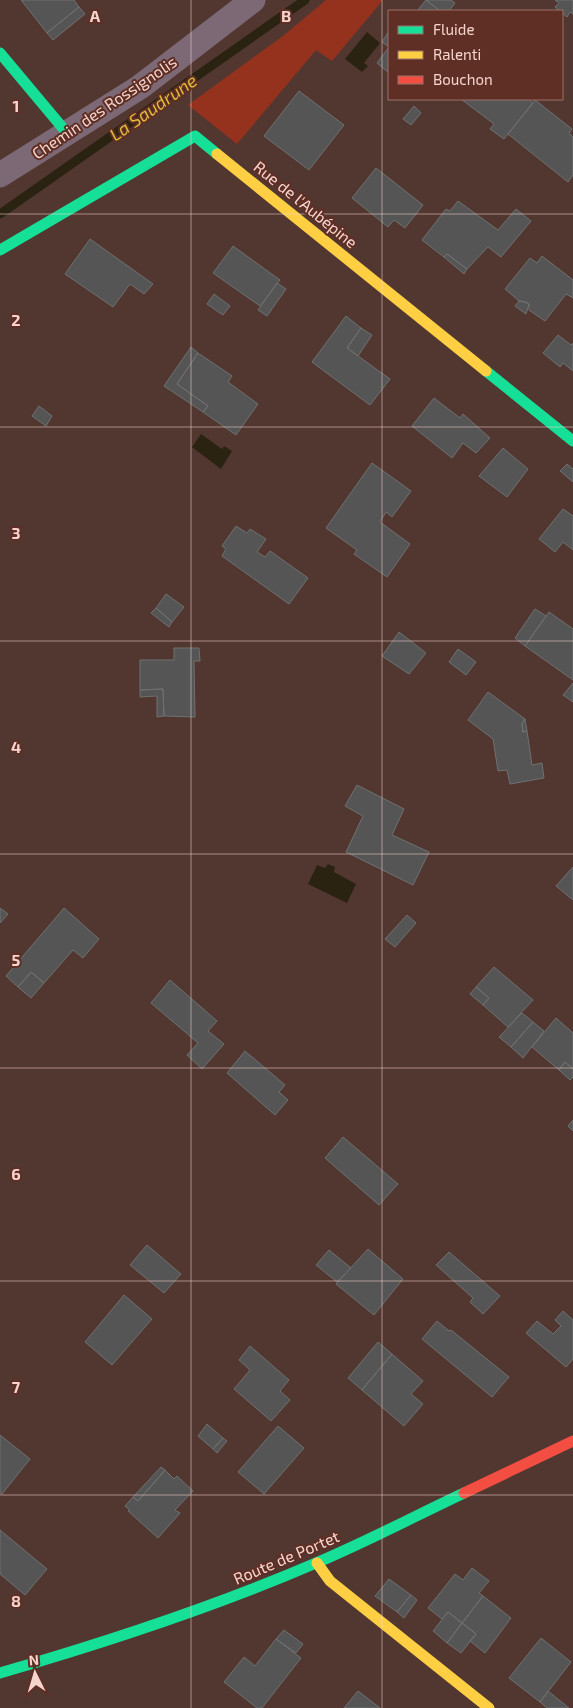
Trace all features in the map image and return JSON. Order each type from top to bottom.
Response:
[{"type":"street","name":"Chemin des Rossignolis","points":[[0,175],[140,87],[253,0]]},
{"type":"street","points":[[0,53],[67,133]]},
{"type":"street","name":"Rue de l'Aubépine","points":[[0,250],[195,136],[573,441]]},
{"type":"street","name":"Route de Portet","points":[[0,1673],[59,1656],[228,1599],[317,1563],[573,1441]]},
{"type":"street","points":[[317,1563],[330,1581],[489,1708]]},
{"type":"shaded area","points":[[326,0],[383,0],[332,61],[316,50],[237,144],[188,105],[283,36]]},
{"type":"shaded area","points":[[367,32],[380,43],[364,63],[368,66],[362,72],[345,59]]},
{"type":"shaded area","points":[[201,434],[222,449],[224,446],[232,451],[221,469],[192,447]]},
{"type":"shaded area","points":[[328,864],[335,867],[334,872],[356,884],[347,903],[308,884],[317,865],[325,868]]},
{"type":"building","points":[[21,0],[74,0],[79,7],[47,33]]},
{"type":"building","points":[[426,0],[439,10],[418,10]]},
{"type":"building","points":[[426,0],[451,0],[455,3],[450,10],[439,10]]},
{"type":"building","points":[[555,0],[573,0],[573,14],[570,12],[567,17],[563,14],[563,10],[559,10],[555,7],[559,3]]},
{"type":"building","points":[[79,7],[85,14],[53,40],[47,33]]},
{"type":"building","points":[[388,33],[388,46],[382,42]]},
{"type":"building","points":[[388,48],[388,72],[377,63]]},
{"type":"building","points":[[299,91],[344,125],[309,170],[264,136]]},
{"type":"building","points":[[462,100],[529,100],[533,103],[504,139],[490,129],[494,124]]},
{"type":"building","points":[[535,100],[572,129],[569,133],[573,137],[573,175],[568,182],[508,134]]},
{"type":"building","points":[[414,106],[421,113],[411,125],[403,119]]},
{"type":"building","points":[[376,168],[423,205],[405,228],[394,220],[388,227],[352,198]]},
{"type":"building","points":[[458,201],[498,230],[516,209],[531,221],[501,257],[488,247],[467,269],[447,254],[444,257],[422,240],[446,209],[450,211]]},
{"type":"building","points":[[90,239],[153,284],[144,294],[130,284],[113,307],[65,274]]},
{"type":"building","points":[[233,246],[280,280],[260,306],[213,273]]},
{"type":"building","points":[[447,254],[467,269],[464,274],[444,257]]},
{"type":"building","points":[[542,256],[573,280],[573,298],[566,294],[545,321],[529,310],[529,304],[519,301],[505,289],[530,258],[537,263]]},
{"type":"building","points":[[277,283],[286,289],[267,316],[258,310]]},
{"type":"building","points":[[214,294],[230,306],[223,315],[207,304]]},
{"type":"building","points":[[519,301],[529,304],[526,314],[515,306]]},
{"type":"building","points":[[346,316],[361,328],[347,348],[390,379],[370,405],[312,362]]},
{"type":"building","points":[[361,328],[372,335],[358,356],[347,348]]},
{"type":"building","points":[[558,335],[571,345],[573,343],[573,371],[563,363],[560,367],[543,353]]},
{"type":"building","points":[[191,347],[198,353],[177,384],[208,406],[203,412],[164,386]]},
{"type":"building","points":[[198,353],[232,376],[228,382],[258,404],[236,435],[203,412],[208,406],[177,384]]},
{"type":"building","points":[[434,398],[460,418],[463,414],[490,438],[476,453],[463,443],[452,458],[412,426]]},
{"type":"building","points":[[39,406],[52,416],[46,426],[32,416]]},
{"type":"building","points":[[503,448],[528,469],[507,497],[479,476]]},
{"type":"building","points":[[372,463],[411,491],[392,517],[386,512],[380,522],[410,544],[387,577],[354,554],[357,550],[326,528]]},
{"type":"building","points":[[567,464],[573,469],[573,482],[560,471]]},
{"type":"building","points":[[563,509],[573,516],[573,550],[563,542],[555,552],[539,539]]},
{"type":"building","points":[[236,526],[247,533],[250,529],[266,539],[257,552],[265,557],[270,551],[308,578],[289,604],[222,556],[226,549],[222,546]]},
{"type":"building","points":[[166,594],[184,607],[172,622],[156,608]]},
{"type":"building","points":[[156,608],[172,622],[169,627],[151,613]]},
{"type":"building","points":[[535,609],[546,616],[525,646],[515,638]]},
{"type":"building","points":[[549,612],[573,629],[573,680],[525,646]]},
{"type":"building","points":[[399,632],[426,653],[409,674],[382,656]]},
{"type":"building","points":[[174,648],[199,648],[200,661],[194,661],[195,717],[164,716],[163,689],[140,690],[140,660],[174,660]]},
{"type":"building","points":[[458,649],[476,662],[466,675],[449,662]]},
{"type":"building","points":[[573,683],[573,702],[563,695]]},
{"type":"building","points":[[163,689],[164,716],[157,717],[157,696],[140,697],[140,690]]},
{"type":"building","points":[[488,692],[525,719],[522,724],[523,732],[527,731],[532,765],[542,763],[544,778],[510,784],[507,770],[498,771],[493,739],[468,720]]},
{"type":"building","points":[[525,719],[527,731],[523,732],[522,724]]},
{"type":"building","points":[[357,785],[404,809],[392,835],[429,852],[413,885],[346,852],[363,816],[345,806]]},
{"type":"building","points":[[573,867],[573,900],[556,886]]},
{"type":"building","points":[[0,908],[8,914],[0,923]]},
{"type":"building","points":[[64,908],[99,939],[83,958],[73,950],[44,983],[31,972],[18,987],[6,976]]},
{"type":"building","points":[[407,915],[416,923],[395,947],[385,939]]},
{"type":"building","points":[[494,967],[533,1000],[508,1027],[483,1005],[489,998],[476,987]]},
{"type":"building","points":[[31,972],[44,983],[31,998],[18,987]]},
{"type":"building","points":[[170,980],[217,1021],[208,1031],[224,1044],[202,1069],[187,1055],[198,1043],[151,1003]]},
{"type":"building","points":[[476,987],[489,998],[483,1005],[470,994]]},
{"type":"building","points":[[522,1013],[533,1022],[511,1047],[499,1037]]},
{"type":"building","points":[[556,1018],[573,1033],[573,1069],[565,1062],[559,1070],[532,1047]]},
{"type":"building","points":[[533,1022],[544,1031],[523,1058],[511,1047]]},
{"type":"building","points":[[245,1051],[285,1085],[279,1092],[288,1100],[275,1115],[227,1073]]},
{"type":"building","points":[[565,1062],[573,1069],[573,1077],[570,1080],[559,1070]]},
{"type":"building","points":[[573,1120],[573,1131],[568,1126]]},
{"type":"building","points":[[343,1137],[398,1184],[379,1205],[325,1158]]},
{"type":"building","points":[[147,1245],[181,1274],[164,1293],[130,1265]]},
{"type":"building","points":[[368,1249],[403,1279],[374,1315],[336,1284]]},
{"type":"building","points":[[329,1250],[351,1268],[337,1282],[316,1265]]},
{"type":"building","points":[[449,1252],[500,1296],[483,1314],[470,1302],[473,1298],[436,1265]]},
{"type":"building","points":[[124,1295],[152,1319],[112,1365],[85,1342]]},
{"type":"building","points":[[563,1311],[573,1320],[573,1359],[566,1367],[526,1333],[537,1321],[553,1334],[561,1326],[555,1320]]},
{"type":"building","points":[[437,1321],[509,1377],[492,1397],[422,1339]]},
{"type":"building","points":[[378,1342],[392,1354],[362,1390],[348,1378]]},
{"type":"building","points":[[250,1346],[289,1380],[280,1391],[290,1400],[271,1421],[234,1389],[250,1370],[239,1360]]},
{"type":"building","points":[[392,1354],[423,1381],[411,1394],[423,1404],[404,1426],[362,1390]]},
{"type":"building","points":[[207,1424],[223,1438],[213,1449],[198,1436]]},
{"type":"building","points":[[278,1426],[304,1448],[264,1494],[238,1472]]},
{"type":"building","points":[[0,1435],[30,1459],[2,1494],[0,1493]]},
{"type":"building","points":[[223,1438],[227,1441],[217,1453],[213,1449]]},
{"type":"building","points":[[161,1467],[165,1470],[138,1501],[133,1497]]},
{"type":"building","points":[[165,1470],[174,1479],[177,1476],[193,1491],[175,1510],[180,1513],[158,1538],[128,1511],[130,1510],[125,1506],[133,1497],[138,1501]]},
{"type":"building","points":[[0,1530],[47,1569],[25,1595],[0,1574]]},
{"type":"building","points":[[472,1568],[489,1581],[479,1593],[483,1596],[462,1623],[448,1612],[442,1619],[428,1608],[455,1574],[463,1580]]},
{"type":"building","points":[[389,1579],[411,1595],[397,1612],[375,1596]]},
{"type":"building","points":[[411,1595],[417,1600],[404,1618],[397,1612]]},
{"type":"building","points":[[483,1596],[511,1618],[485,1653],[470,1641],[476,1634],[462,1623]]},
{"type":"building","points":[[448,1612],[462,1623],[447,1643],[433,1631]]},
{"type":"building","points":[[462,1623],[476,1634],[461,1653],[447,1643]]},
{"type":"building","points":[[284,1630],[303,1644],[296,1653],[276,1639]]},
{"type":"building","points":[[541,1638],[571,1662],[540,1702],[509,1678]]},
{"type":"building","points":[[276,1639],[301,1658],[262,1708],[257,1708],[224,1682],[244,1657],[255,1666]]},
{"type":"building","points":[[358,1691],[380,1708],[344,1708]]},
{"type":"building","points":[[548,1691],[569,1708],[547,1708],[540,1702]]},
{"type":"waterway","name":"La Saudrune","points":[[0,214],[305,0]]},
{"type":"traffic: fast","points":[[0,53],[67,133]]},
{"type":"traffic: fast","points":[[0,250],[195,136],[217,154]]},
{"type":"traffic: fast","points":[[486,371],[573,441]]},
{"type":"traffic: fast","points":[[0,1673],[120,1636],[278,1579],[372,1538],[464,1493]]},
{"type":"traffic: slow","points":[[217,154],[486,371]]},
{"type":"traffic: slow","points":[[317,1563],[330,1581],[489,1708]]},
{"type":"traffic: jam","points":[[464,1493],[573,1441]]}]
